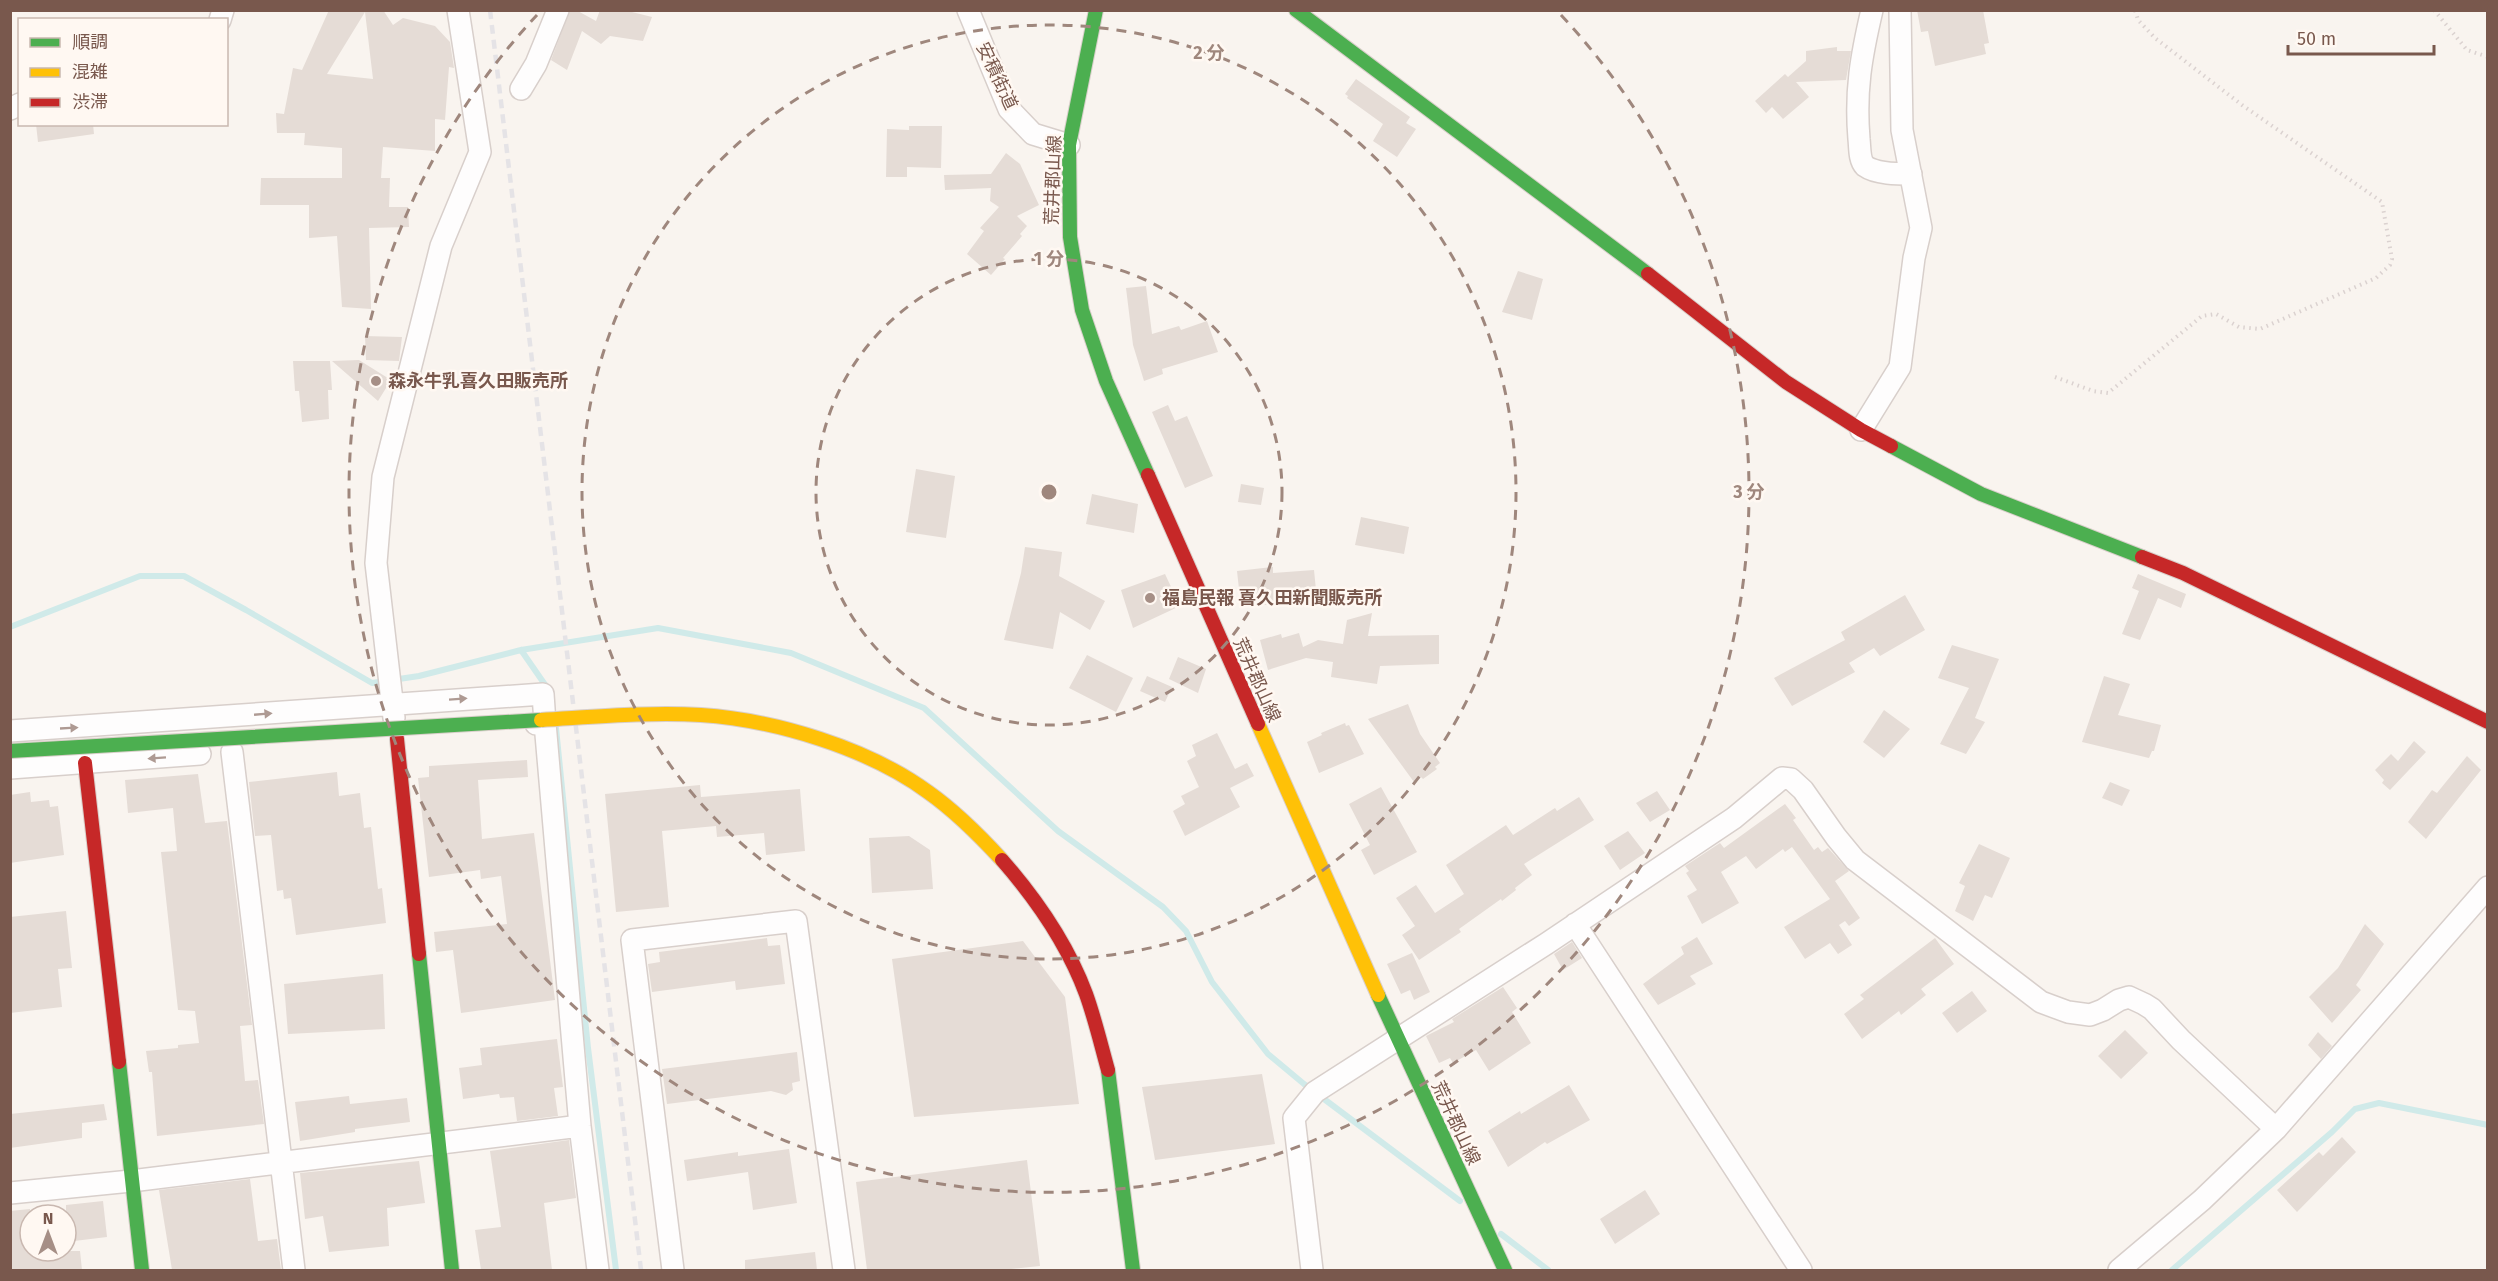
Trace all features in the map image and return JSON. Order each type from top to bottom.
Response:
[{"type":"street","points":[[452,1270],[397,739],[376,563],[383,477],[441,246],[480,152],[458,10]]},
{"type":"street","points":[[521,89],[536,64],[558,10]]},
{"type":"street","name":"安積街道","points":[[968,10],[1009,109],[1033,134],[1069,145]]},
{"type":"street","name":"荒井郡山線","points":[[1096,10],[1069,145],[1070,237],[1082,310],[1106,381],[1397,1039],[1505,1270]]},
{"type":"street","points":[[1296,10],[1702,314],[1786,382],[1861,430],[1981,494],[2183,573],[2487,722]]},
{"type":"street","points":[[1872,10],[1862,50],[1856,103],[1860,156],[1865,165],[1875,170],[1911,174]]},
{"type":"street","points":[[1861,430],[1900,367],[1914,258],[1921,228],[1902,130],[1900,10]]},
{"type":"street","points":[[10,731],[155,723],[543,694],[580,1126],[598,1270]]},
{"type":"street","points":[[10,751],[594,717],[690,715],[719,717],[807,737],[847,749],[918,785],[944,804],[1004,860],[1030,891],[1070,956],[1085,991],[1108,1070],[1133,1270]]},
{"type":"street","points":[[10,768],[397,739],[545,723]]},
{"type":"street","points":[[232,752],[294,1270]]},
{"type":"street","points":[[85,763],[142,1270]]},
{"type":"street","points":[[1312,1270],[1294,1118],[1315,1092],[1734,818],[1782,778],[1791,779],[1803,789],[1855,860],[2041,1002],[2068,1012],[2090,1015],[2119,1000],[2129,998],[2144,1004],[2152,1009],[2181,1040],[2276,1129]]},
{"type":"street","points":[[2119,1270],[2202,1200],[2276,1129],[2487,887]]},
{"type":"street","points":[[673,1270],[632,940],[796,921],[844,1270]]},
{"type":"street","points":[[1575,924],[1801,1270]]},
{"type":"street","points":[[10,1193],[131,1181],[580,1126]]},
{"type":"path","points":[[2055,377],[2093,391],[2108,393],[2202,316],[2216,314],[2239,327],[2260,329],[2376,278],[2390,265],[2392,259],[2382,202],[2242,105],[2155,38],[2138,20],[2135,10]]},
{"type":"path","points":[[2434,10],[2467,50],[2487,57]]},
{"type":"building","points":[[329,10],[383,10],[393,25],[403,18],[435,26],[450,42],[454,68],[449,67],[445,120],[435,119],[435,151],[383,147],[381,178],[390,178],[389,207],[408,207],[409,227],[369,228],[371,309],[342,307],[337,236],[309,238],[309,205],[260,205],[261,178],[342,178],[342,148],[304,145],[305,133],[277,133],[276,113],[284,114],[293,68],[302,70]],"holes":[[[365,12],[373,79],[327,74]]]},
{"type":"building","points":[[570,10],[576,10],[596,21],[600,10],[624,10],[652,17],[643,41],[610,36],[601,44],[582,31],[567,70],[551,60]]},
{"type":"building","points":[[1917,10],[1983,10],[1989,43],[1984,44],[1986,54],[1935,66],[1928,31],[1921,32]]},
{"type":"building","points":[[1837,47],[1837,51],[1851,51],[1846,80],[1796,82],[1809,97],[1783,119],[1772,107],[1766,113],[1755,101],[1785,74],[1788,77],[1806,61],[1806,51]]},
{"type":"building","points":[[1356,79],[1410,117],[1406,123],[1416,129],[1397,157],[1373,141],[1383,124],[1347,98],[1345,94]]},
{"type":"building","points":[[36,126],[93,126],[94,134],[38,142]]},
{"type":"building","points":[[909,126],[942,126],[941,168],[907,167],[907,177],[886,177],[887,129],[909,130]]},
{"type":"building","points":[[1006,153],[1020,164],[1039,205],[1017,216],[1027,226],[1020,234],[1022,236],[991,275],[967,254],[984,231],[980,228],[999,207],[990,201],[991,188],[945,190],[944,175],[991,174]]},
{"type":"building","points":[[1518,271],[1543,279],[1532,320],[1502,312]]},
{"type":"building","points":[[1146,286],[1152,334],[1179,326],[1181,330],[1207,321],[1218,352],[1162,369],[1163,374],[1144,381],[1133,345],[1126,288]]},
{"type":"building","points":[[365,336],[402,337],[399,361],[366,360]]},
{"type":"building","points":[[359,360],[391,380],[378,401],[332,361]]},
{"type":"building","points":[[293,361],[330,361],[332,390],[328,390],[329,419],[302,422],[299,391],[295,391]]},
{"type":"building","points":[[1168,405],[1175,421],[1187,416],[1213,476],[1185,488],[1152,412]]},
{"type":"building","points":[[916,469],[955,476],[946,538],[906,532]]},
{"type":"building","points":[[1241,484],[1264,488],[1261,505],[1238,502]]},
{"type":"building","points":[[1092,494],[1138,504],[1134,533],[1086,524]]},
{"type":"building","points":[[1361,517],[1409,527],[1404,554],[1355,545]]},
{"type":"building","points":[[1025,547],[1062,552],[1059,576],[1105,601],[1090,630],[1060,612],[1053,649],[1004,640],[1021,573]]},
{"type":"building","points":[[1273,567],[1273,573],[1314,570],[1316,590],[1297,592],[1297,596],[1292,596],[1293,602],[1255,606],[1254,601],[1244,602],[1243,589],[1239,589],[1237,571]]},
{"type":"building","name":"福島民報 喜久田新聞販売所","points":[[1165,574],[1180,606],[1133,628],[1121,590]]},
{"type":"building","points":[[2138,574],[2186,594],[2181,608],[2158,598],[2140,640],[2122,634],[2139,591],[2132,588]]},
{"type":"building","points":[[1905,595],[1925,630],[1880,656],[1874,648],[1849,663],[1855,672],[1792,706],[1774,678],[1845,640],[1841,632]]},
{"type":"building","points":[[1372,613],[1368,636],[1439,635],[1439,664],[1380,666],[1377,684],[1331,677],[1333,662],[1306,658],[1268,670],[1260,640],[1281,634],[1282,638],[1299,633],[1303,647],[1318,640],[1343,644],[1347,620]]},
{"type":"building","points":[[1952,645],[1999,659],[1975,718],[1985,722],[1966,754],[1940,744],[1969,688],[1938,678]]},
{"type":"building","points":[[1087,655],[1133,678],[1116,712],[1069,688]]},
{"type":"building","points":[[1178,657],[1206,669],[1198,693],[1169,679]]},
{"type":"building","points":[[1147,676],[1172,687],[1165,702],[1140,691]]},
{"type":"building","points":[[2104,676],[2130,684],[2118,715],[2161,725],[2154,751],[2149,758],[2082,742]]},
{"type":"building","points":[[1408,704],[1420,734],[1440,763],[1435,767],[1437,769],[1423,779],[1421,777],[1414,782],[1368,719]]},
{"type":"building","points":[[1884,710],[1910,729],[1884,758],[1863,742]]},
{"type":"building","points":[[1345,723],[1346,726],[1349,725],[1364,754],[1319,773],[1307,742]]},
{"type":"building","points":[[1217,733],[1235,769],[1247,763],[1254,776],[1230,788],[1240,807],[1185,836],[1173,811],[1185,804],[1181,796],[1199,787],[1187,761],[1196,756],[1192,745]]},
{"type":"building","points":[[2414,741],[2426,752],[2390,790],[2382,783],[2384,780],[2375,770],[2391,754],[2398,761]]},
{"type":"building","points":[[2467,756],[2481,770],[2426,839],[2408,822],[2432,790],[2437,793]]},
{"type":"building","points":[[527,760],[528,777],[478,780],[482,839],[534,833],[555,1000],[461,1013],[453,950],[436,952],[434,932],[507,924],[501,876],[481,879],[480,870],[429,877],[418,778],[429,777],[429,766]]},
{"type":"building","points":[[337,772],[339,796],[360,793],[364,828],[371,827],[378,889],[382,888],[386,923],[296,935],[291,898],[284,899],[283,890],[277,891],[271,835],[255,836],[249,782]]},
{"type":"building","points":[[198,774],[205,823],[227,821],[252,1025],[240,1026],[245,1081],[258,1080],[264,1124],[157,1136],[152,1072],[149,1072],[146,1051],[178,1048],[178,1045],[199,1043],[195,1011],[178,1010],[161,852],[177,851],[173,808],[128,813],[125,780]]},
{"type":"building","points":[[2110,782],[2130,790],[2122,806],[2102,798]]},
{"type":"building","points":[[700,785],[701,797],[800,789],[805,851],[766,855],[764,833],[717,837],[716,826],[662,831],[669,907],[616,912],[605,794]]},
{"type":"building","points":[[1381,787],[1417,852],[1374,875],[1361,850],[1370,845],[1349,804]]},
{"type":"building","points":[[1657,791],[1670,810],[1650,822],[1636,803]]},
{"type":"building","points":[[30,792],[31,802],[49,800],[50,807],[58,806],[64,855],[10,863],[10,795]]},
{"type":"building","points":[[1579,797],[1594,820],[1524,864],[1532,875],[1515,888],[1516,890],[1459,929],[1461,932],[1419,960],[1402,935],[1415,926],[1396,898],[1416,885],[1435,913],[1464,894],[1446,865],[1506,825],[1513,835],[1555,808],[1557,811]]},
{"type":"building","points":[[1785,804],[1796,818],[1793,820],[1814,850],[1818,847],[1822,852],[1828,848],[1849,871],[1835,881],[1860,918],[1849,926],[1845,921],[1839,925],[1852,945],[1838,954],[1830,943],[1805,959],[1784,927],[1830,899],[1792,847],[1785,852],[1783,849],[1756,869],[1746,856],[1721,872],[1739,903],[1702,924],[1687,896],[1697,890],[1686,873],[1689,871],[1685,866],[1720,843],[1724,848]]},
{"type":"building","points":[[1628,831],[1645,853],[1620,870],[1604,846]]},
{"type":"building","points":[[909,836],[930,850],[933,889],[872,893],[869,838]]},
{"type":"building","points":[[1979,844],[2010,858],[1992,898],[1985,895],[1973,921],[1955,911],[1965,886],[1959,883]]},
{"type":"building","points":[[66,911],[72,968],[58,969],[62,1007],[10,1013],[10,917]]},
{"type":"building","points":[[2365,924],[2384,944],[2356,985],[2361,990],[2332,1023],[2309,997],[2338,968]]},
{"type":"building","points":[[1697,937],[1713,964],[1690,976],[1696,984],[1658,1005],[1643,984],[1684,954],[1681,947]]},
{"type":"building","points":[[767,938],[768,946],[780,945],[785,984],[736,990],[735,981],[652,992],[648,964],[660,962],[659,952]]},
{"type":"building","points":[[1935,938],[1954,964],[1921,989],[1926,995],[1901,1015],[1899,1011],[1862,1039],[1844,1014],[1864,999],[1860,995]]},
{"type":"building","points":[[1023,941],[1065,997],[1079,1104],[914,1117],[892,959]]},
{"type":"building","points":[[1572,942],[1582,958],[1563,970],[1554,954]]},
{"type":"building","points":[[1412,953],[1430,992],[1414,1000],[1410,990],[1401,994],[1387,964]]},
{"type":"building","points":[[383,974],[385,1029],[288,1034],[284,984]]},
{"type":"building","points":[[1503,987],[1517,1008],[1512,1012],[1531,1043],[1489,1071],[1476,1050],[1453,1063],[1450,1058],[1439,1063],[1426,1036],[1454,1022],[1452,1019]]},
{"type":"building","points":[[1972,991],[1987,1011],[1957,1033],[1942,1013]]},
{"type":"building","points":[[2125,1030],[2148,1053],[2121,1079],[2098,1056]]},
{"type":"building","points":[[2318,1032],[2332,1046],[2321,1059],[2308,1045]]},
{"type":"building","points":[[557,1039],[563,1087],[554,1088],[558,1116],[517,1121],[514,1097],[500,1098],[499,1094],[463,1099],[459,1068],[482,1065],[480,1048]]},
{"type":"building","points":[[797,1052],[800,1081],[792,1083],[793,1090],[786,1095],[771,1091],[667,1104],[662,1069]]},
{"type":"building","points":[[1262,1074],[1275,1144],[1155,1160],[1142,1087]]},
{"type":"building","points":[[1569,1085],[1590,1120],[1547,1144],[1545,1142],[1508,1167],[1488,1131]]},
{"type":"building","points":[[349,1096],[350,1104],[407,1098],[410,1122],[355,1129],[355,1132],[300,1141],[295,1102]]},
{"type":"building","points":[[104,1104],[107,1120],[82,1123],[82,1138],[10,1148],[10,1114]]},
{"type":"building","points":[[2342,1137],[2356,1152],[2297,1212],[2277,1190],[2319,1152],[2323,1156]]},
{"type":"building","points":[[569,1140],[576,1198],[544,1203],[552,1270],[481,1270],[475,1230],[501,1227],[490,1151]]},
{"type":"building","points":[[789,1149],[797,1203],[753,1210],[748,1172],[687,1181],[684,1160],[738,1152],[738,1156]]},
{"type":"building","points":[[1027,1160],[1040,1266],[1002,1270],[867,1270],[856,1182]]},
{"type":"building","points":[[419,1161],[425,1203],[387,1208],[389,1246],[329,1252],[323,1216],[305,1219],[300,1173]]},
{"type":"building","points":[[250,1179],[258,1241],[277,1239],[281,1270],[172,1270],[159,1190]]},
{"type":"building","points":[[1645,1190],[1660,1214],[1615,1244],[1600,1219]]},
{"type":"building","points":[[103,1201],[107,1237],[78,1241],[78,1204]]},
{"type":"building","points":[[18,1210],[18,1263],[78,1263],[78,1251],[80,1251],[82,1270],[10,1270],[10,1211]]},
{"type":"building","points":[[815,1252],[817,1270],[745,1270],[745,1260]]},
{"type":"waterway","points":[[10,627],[140,576],[184,576],[372,683],[419,676],[521,650],[658,628],[791,653],[924,708],[1058,831],[1163,907],[1186,931],[1212,982],[1268,1054],[1304,1084],[1460,1201]]},
{"type":"waterway","points":[[521,650],[548,689]]},
{"type":"waterway","points":[[556,728],[588,1048],[616,1270]]},
{"type":"waterway","points":[[2172,1270],[2332,1132],[2355,1109],[2379,1103],[2488,1125]]},
{"type":"waterway","points":[[1501,1234],[1548,1270]]},
{"type":"railway","points":[[490,10],[641,1270]]},
{"type":"traffic: fast","points":[[1096,10],[1069,145],[1070,237],[1082,310],[1106,381],[1148,475]]},
{"type":"traffic: fast","points":[[1296,10],[1648,274]]},
{"type":"traffic: fast","points":[[1891,446],[1981,494],[2142,557]]},
{"type":"traffic: fast","points":[[10,751],[541,720]]},
{"type":"traffic: fast","points":[[419,954],[452,1270]]},
{"type":"traffic: fast","points":[[1378,995],[1505,1270]]},
{"type":"traffic: fast","points":[[119,1062],[142,1270]]},
{"type":"traffic: fast","points":[[1108,1070],[1133,1270]]},
{"type":"traffic: slow","points":[[541,720],[641,714],[701,715],[759,723],[820,739],[878,762],[904,776],[948,807],[1002,860]]},
{"type":"traffic: slow","points":[[1258,724],[1378,995]]},
{"type":"traffic: jam","points":[[1648,274],[1786,382],[1861,430],[1891,446]]},
{"type":"traffic: jam","points":[[1148,475],[1258,724]]},
{"type":"traffic: jam","points":[[2142,557],[2183,573],[2488,722]]},
{"type":"traffic: jam","points":[[397,739],[419,954]]},
{"type":"traffic: jam","points":[[85,763],[119,1062]]},
{"type":"traffic: jam","points":[[1002,860],[1039,907],[1070,957],[1089,1003],[1108,1070]]},
{"type":"place","name":"森永牛乳喜久田販売所","points":[[376,381]]},
{"type":"place","name":"福島民報 喜久田新聞販売所","points":[[1150,598]]}]
